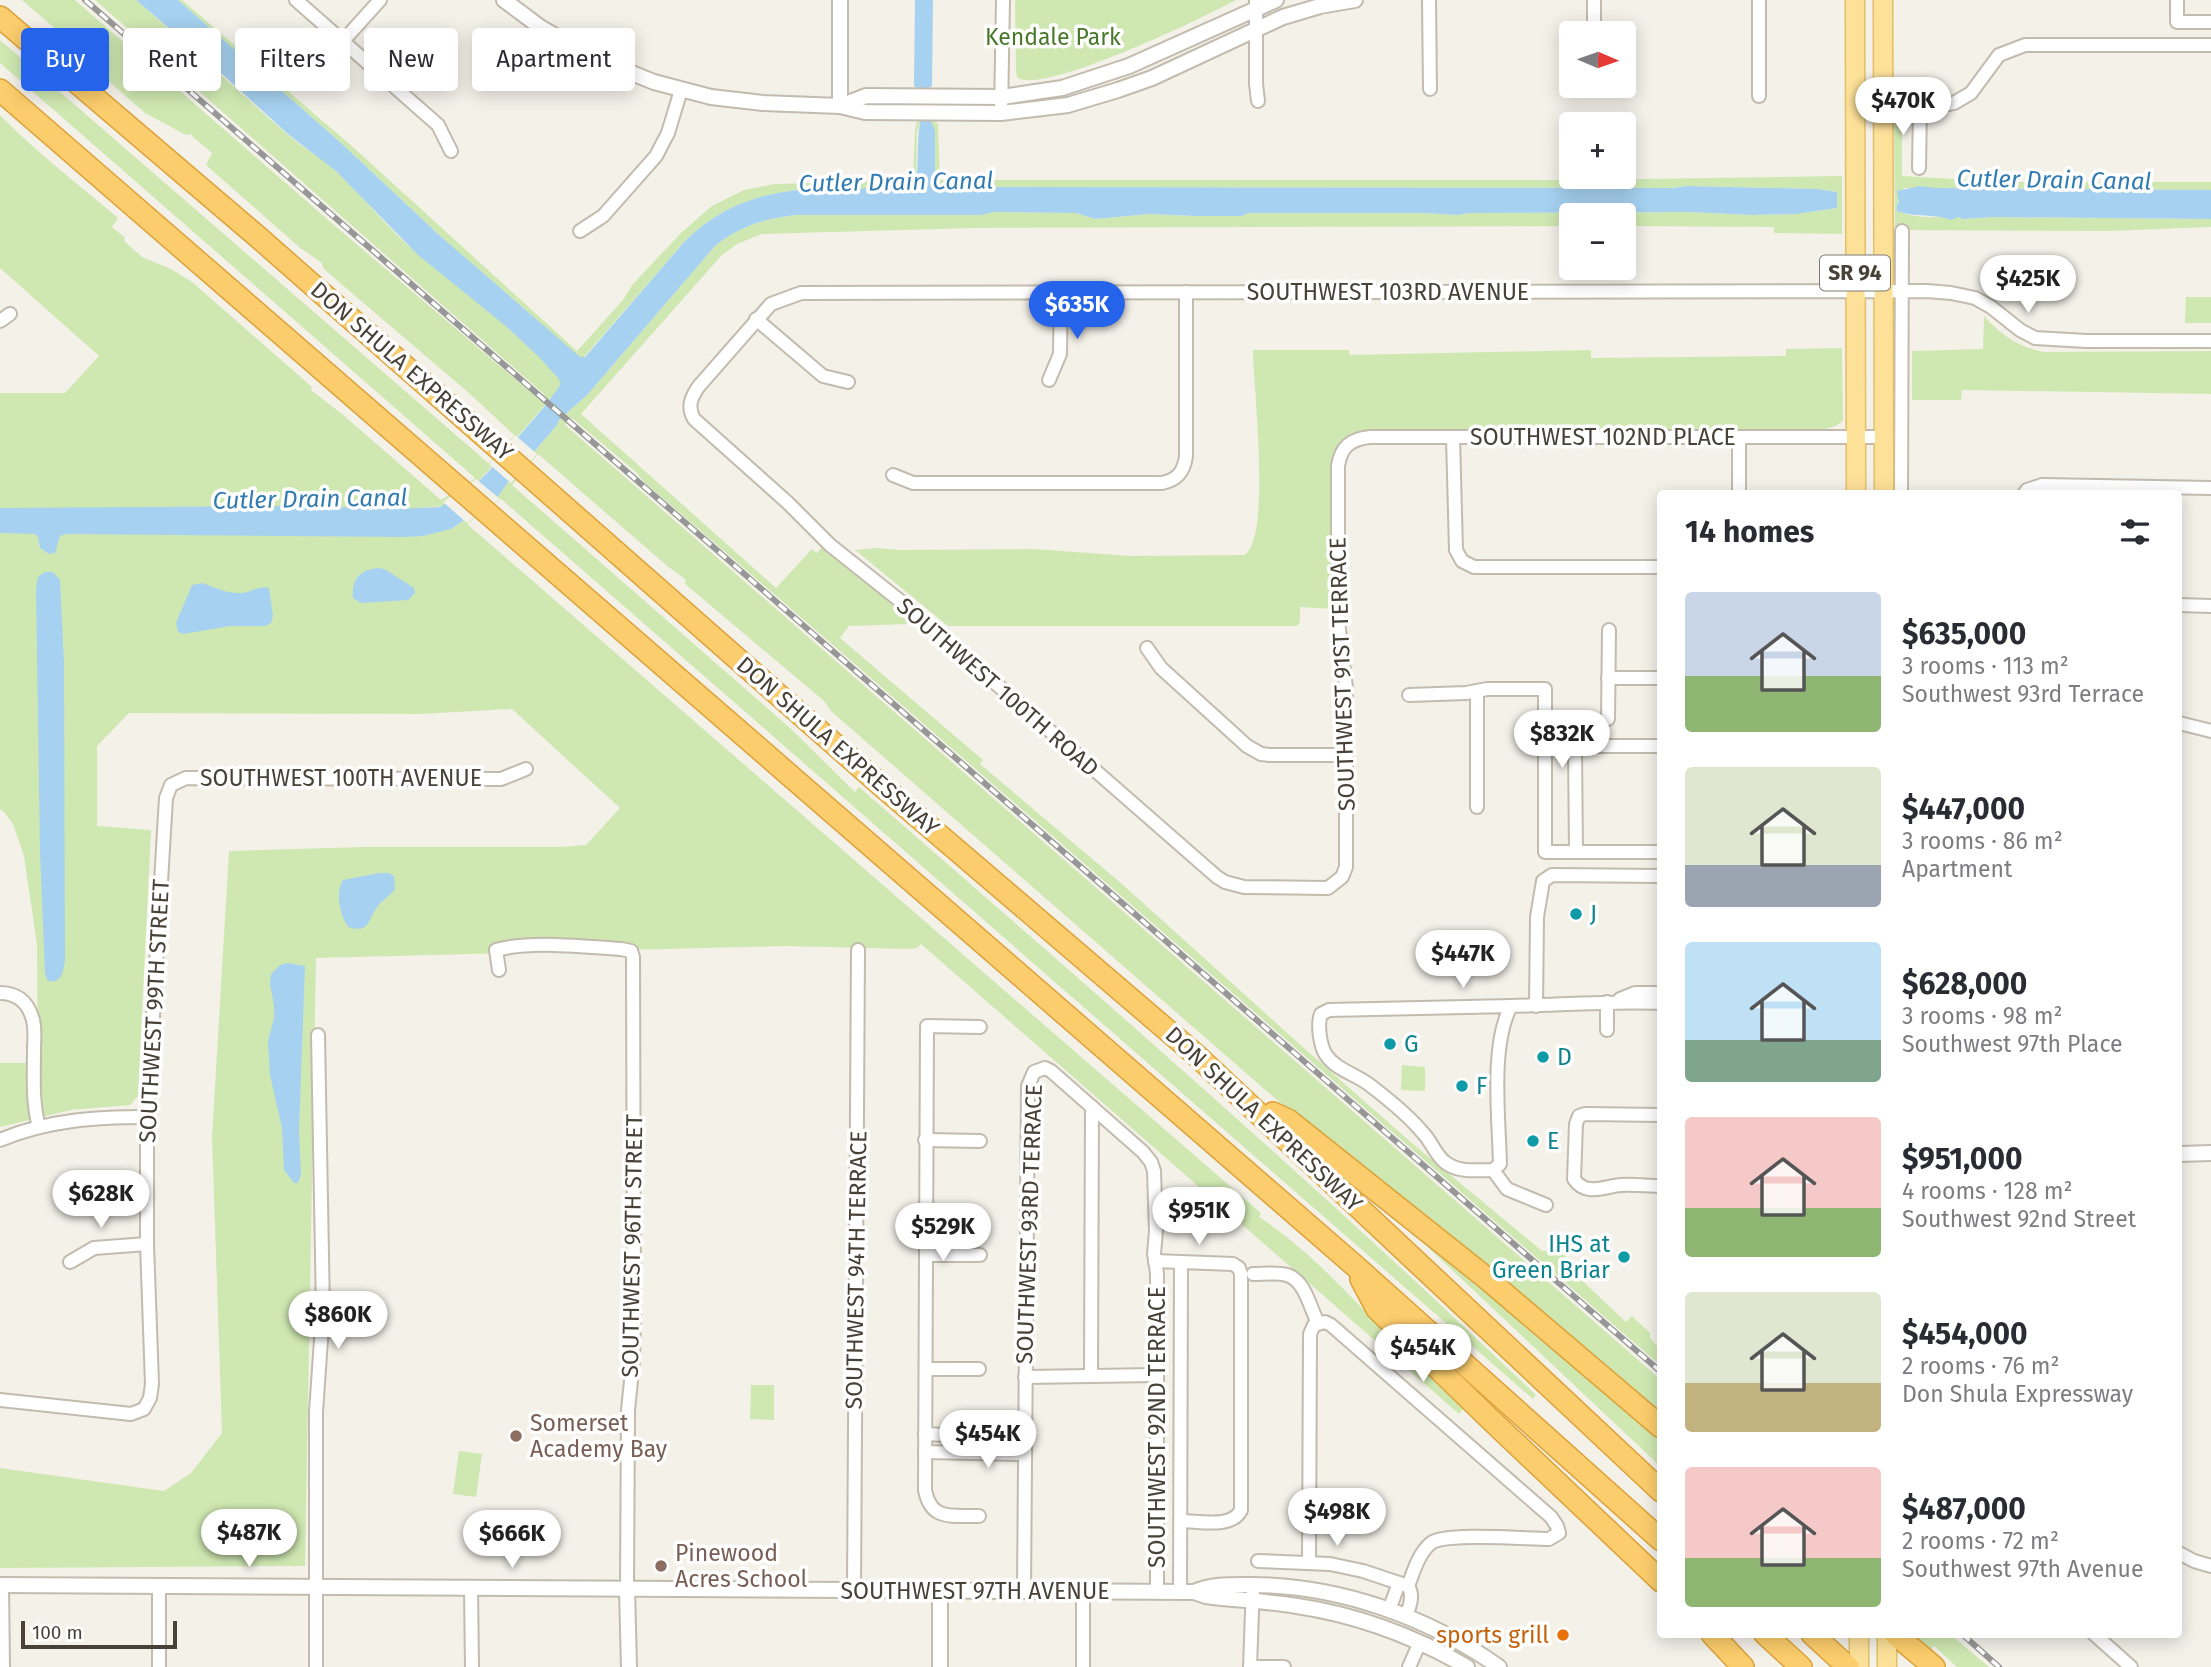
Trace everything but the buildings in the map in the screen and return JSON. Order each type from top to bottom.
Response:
[{"type":"highway","points":[[0,4],[21,29]]},
{"type":"highway","name":"DON SHULA EXPRESSWAY","points":[[0,17],[21,35]]},
{"type":"highway","name":"DON SHULA EXPRESSWAY","points":[[0,90],[1354,1265],[1657,1536]]},
{"type":"highway","name":"DON SHULA EXPRESSWAY","points":[[86,91],[258,237],[873,778],[1243,1097],[1657,1487]]},
{"type":"highway","points":[[1243,1097],[1288,1120],[1485,1277],[1657,1424]]},
{"type":"highway","points":[[1354,1265],[1377,1309],[1657,1577]]},
{"type":"highway","points":[[1716,1638],[1743,1667]]},
{"type":"highway","points":[[1769,1638],[1801,1667]]},
{"type":"highway","points":[[1900,1638],[1934,1667]]},
{"type":"highway","points":[[1818,1640],[1848,1667]]},
{"type":"main road","name":"SR 94","points":[[1855,0],[1856,490]]},
{"type":"main road","name":"SR 94","points":[[1883,0],[1883,108],[1892,291],[1884,437],[1884,490]]},
{"type":"main road","points":[[1859,1638],[1859,1667]]},
{"type":"main road","points":[[1887,1638],[1887,1667]]},
{"type":"street","points":[[296,0],[330,28]]},
{"type":"street","points":[[350,33],[380,0]]},
{"type":"street","points":[[503,0],[540,27],[592,57],[681,90],[742,101],[840,106],[865,113],[1001,113],[1068,105],[1152,78],[1301,11],[1355,0]]},
{"type":"street","points":[[840,0],[840,106]]},
{"type":"street","points":[[1001,113],[1003,0]]},
{"type":"street","points":[[840,106],[866,96],[1002,97],[1062,89],[1107,75],[1256,4],[1276,0]]},
{"type":"street","points":[[1429,0],[1430,89]]},
{"type":"street","points":[[1594,0],[1594,21]]},
{"type":"street","points":[[1759,0],[1759,96]]},
{"type":"street","points":[[2177,0],[2177,22],[2211,22]]},
{"type":"street","points":[[1256,4],[1258,101]]},
{"type":"street","points":[[350,45],[438,125],[451,151]]},
{"type":"street","points":[[1855,108],[1948,105],[1971,93],[1999,55],[2025,45],[2211,45]]},
{"type":"street","points":[[580,231],[603,216],[656,156],[668,133],[681,90]]},
{"type":"street","points":[[1919,168],[1920,107]]},
{"type":"street","points":[[1901,490],[1892,291],[1902,231]]},
{"type":"street","name":"SOUTHWEST 103RD AVENUE","points":[[690,409],[692,398],[699,386],[756,319],[777,301],[801,293],[1939,291],[1975,298],[2035,338],[2086,341],[2211,341]]},
{"type":"street","points":[[1049,380],[1060,354],[1061,292]]},
{"type":"street","points":[[892,475],[913,484],[1162,484],[1180,475],[1185,456],[1186,292]]},
{"type":"street","points":[[756,319],[823,376],[848,382]]},
{"type":"street","name":"SOUTHWEST 100TH ROAD","points":[[690,409],[694,419],[788,503],[830,545],[914,612],[1217,877],[1231,884],[1251,888],[1324,889],[1339,880]]},
{"type":"street","points":[[1453,437],[1456,550],[1462,561],[1474,567],[1657,567]]},
{"type":"street","name":"SOUTHWEST 102ND PLACE","points":[[1338,466],[1339,456],[1345,446],[1361,438],[1884,437]]},
{"type":"street","points":[[1739,438],[1739,490]]},
{"type":"street","name":"SOUTHWEST 91ST TERRACE","points":[[1338,466],[1338,621],[1346,688],[1346,863],[1339,880]]},
{"type":"street","points":[[2027,490],[2042,485],[2136,490],[2211,488]]},
{"type":"street","points":[[2182,605],[2211,606]]},
{"type":"street","points":[[1608,719],[1609,630]]},
{"type":"street","points":[[1147,648],[1161,668],[1252,750],[1266,755],[1346,755]]},
{"type":"street","points":[[1608,678],[1657,678]]},
{"type":"street","points":[[1409,695],[1487,689],[1545,689],[1545,852],[1657,852]]},
{"type":"street","points":[[1477,691],[1477,807]]},
{"type":"street","points":[[2182,724],[2211,732]]},
{"type":"street","points":[[1545,746],[1657,746]]},
{"type":"street","points":[[1575,746],[1576,852]]},
{"type":"street","name":"SOUTHWEST 100TH AVENUE","points":[[166,798],[173,783],[186,778],[501,779],[526,769]]},
{"type":"street","name":"SOUTHWEST 99TH STREET","points":[[0,1400],[131,1414],[144,1409],[151,1393],[147,1117],[166,798]]},
{"type":"street","points":[[1536,1006],[1537,918],[1542,884],[1546,878],[1555,875],[1657,876]]},
{"type":"street","name":"SOUTHWEST 96TH STREET","points":[[499,970],[496,950],[505,948],[547,946],[631,951],[635,980],[634,1317],[628,1409],[629,1667]]},
{"type":"street","name":"SOUTHWEST 94TH TERRACE","points":[[854,1590],[858,950]]},
{"type":"street","points":[[0,993],[15,995],[23,1000],[34,1025],[34,1096],[39,1127]]},
{"type":"street","points":[[1609,1002],[1635,993],[1657,993]]},
{"type":"street","points":[[1607,1030],[1609,1002]]},
{"type":"street","points":[[1511,1006],[1505,1016],[1498,1054],[1500,1164],[1493,1170],[1460,1170],[1446,1163],[1424,1133],[1378,1092],[1330,1059],[1324,1049],[1319,1024],[1321,1014],[1329,1010],[1609,1002],[1657,1003]]},
{"type":"street","points":[[979,1516],[946,1515],[934,1510],[927,1502],[925,1490],[925,1140],[927,1027],[980,1027]]},
{"type":"street","points":[[316,1667],[316,1412],[323,1311],[318,1035]]},
{"type":"street","name":"SOUTHWEST 92ND TERRACE","points":[[1037,1070],[1045,1068],[1051,1071],[1093,1107],[1143,1152],[1151,1162],[1154,1173],[1160,1262],[1157,1273],[1157,1592]]},
{"type":"street","name":"SOUTHWEST 93RD TERRACE","points":[[1024,1591],[1028,1086],[1037,1070]]},
{"type":"street","points":[[1091,1376],[1093,1107]]},
{"type":"street","points":[[1657,1115],[1579,1116],[1576,1126],[1574,1179],[1587,1189],[1609,1189],[1617,1185],[1657,1186]]},
{"type":"street","points":[[0,1140],[39,1127],[75,1120],[147,1117]]},
{"type":"street","points":[[925,1140],[980,1141]]},
{"type":"street","points":[[2182,1154],[2211,1153]]},
{"type":"street","points":[[1493,1170],[1507,1189],[1546,1205]]},
{"type":"street","points":[[70,1262],[86,1251],[98,1247],[147,1244]]},
{"type":"street","points":[[926,1255],[980,1255]]},
{"type":"street","points":[[1160,1262],[1237,1266],[1241,1277],[1242,1507],[1238,1517],[1230,1521],[1181,1521]]},
{"type":"street","points":[[1181,1263],[1181,1521],[1187,1592]]},
{"type":"street","points":[[1253,1274],[1284,1275],[1294,1279],[1302,1288],[1318,1323]]},
{"type":"street","points":[[1309,1562],[1310,1334],[1318,1323],[1325,1322],[1551,1517],[1558,1526],[1557,1535],[1549,1539],[1438,1539],[1420,1557],[1389,1610]]},
{"type":"street","points":[[926,1369],[979,1369]]},
{"type":"street","points":[[1025,1377],[1157,1375]]},
{"type":"street","points":[[925,1434],[1024,1439]]},
{"type":"street","points":[[925,1452],[1024,1454]]},
{"type":"street","points":[[2182,1555],[2211,1566]]},
{"type":"street","points":[[1258,1561],[1309,1562],[1347,1567],[1404,1584],[1411,1591],[1406,1616]]},
{"type":"street","points":[[1,1585],[3,1667]]},
{"type":"street","name":"SOUTHWEST 97TH AVENUE","points":[[1,1585],[1187,1592],[1336,1613],[1420,1642],[1467,1667]]},
{"type":"street","points":[[1253,1585],[1250,1667],[1284,1667]]},
{"type":"street","name":"SOUTHWEST 97TH AVENUE","points":[[1187,1592],[1206,1587],[1253,1585],[1310,1591],[1406,1616],[1499,1667]]},
{"type":"street","points":[[159,1586],[159,1667]]},
{"type":"street","points":[[471,1587],[472,1667]]},
{"type":"street","points":[[940,1590],[940,1667]]},
{"type":"street","points":[[1083,1591],[1083,1667]]},
{"type":"street","points":[[1409,1667],[1427,1626]]},
{"type":"street","points":[[2098,1638],[2131,1667]]},
{"type":"green space","points":[[22,0],[75,0],[107,28],[54,28]]},
{"type":"green space","points":[[95,0],[136,0],[168,28],[127,28]]},
{"type":"green space","points":[[178,0],[182,0],[215,28],[210,28]]},
{"type":"green space","name":"Kendale Park","points":[[1015,0],[1236,0],[1124,52],[1056,76],[1032,80],[1017,77]]},
{"type":"green space","points":[[109,30],[123,42],[123,91],[180,91],[541,401],[545,395],[199,91],[221,91],[221,75],[235,88],[235,91],[239,91],[287,134],[332,168],[409,246],[519,337],[553,371],[561,384],[559,389],[477,483],[443,506],[420,508],[451,529],[497,498],[559,420],[588,394],[715,246],[743,229],[774,218],[796,215],[981,215],[994,212],[1076,213],[1095,219],[1149,214],[1242,216],[1247,213],[1458,215],[1559,213],[1559,226],[974,228],[762,234],[737,244],[721,256],[581,414],[776,588],[812,549],[817,553],[823,546],[914,619],[910,624],[849,626],[840,638],[983,760],[980,764],[1122,884],[1413,1144],[1542,1251],[1563,1251],[1573,1272],[1626,1322],[1632,1316],[1650,1333],[1650,1338],[1657,1346],[1657,1363],[645,483],[637,473],[572,418],[565,425],[1657,1377],[1657,1418],[1341,1156],[832,712],[824,701],[685,584],[686,580],[538,454],[512,485],[789,727],[855,792],[859,787],[1201,1087],[1370,1239],[1536,1395],[1533,1399],[501,499],[467,524],[1261,1213],[1259,1217],[1326,1271],[1463,1409],[1459,1414],[921,944],[917,948],[907,949],[785,946],[316,958],[305,1566],[0,1568],[0,1468],[164,1491],[191,1473],[222,1433],[212,1137],[229,851],[586,845],[620,808],[512,709],[420,714],[129,713],[97,746],[97,826],[151,830],[138,1096],[130,1105],[71,1110],[0,1127],[0,1063],[38,1063],[37,945],[24,856],[13,824],[0,809],[0,393],[65,393],[99,356],[0,268],[0,115],[42,155],[118,218],[112,227],[125,236],[124,241],[142,257],[171,269],[192,282],[312,387],[311,390],[441,500],[474,477],[32,91],[59,91],[487,462],[489,463],[514,435],[323,268],[322,263],[299,247],[206,165],[212,153],[192,134],[186,135],[145,113],[109,81]]},
{"type":"green space","points":[[221,34],[235,46],[235,50],[221,38]]},
{"type":"green space","points":[[0,40],[21,58],[21,81],[0,63]]},
{"type":"green space","points":[[282,91],[288,91],[354,148],[577,351],[623,300],[632,285],[682,232],[712,206],[744,190],[774,184],[913,180],[915,130],[921,119],[917,132],[916,184],[913,189],[821,188],[764,196],[737,205],[710,220],[685,241],[584,357],[579,357],[438,234]]},
{"type":"green space","points":[[1902,114],[1902,176],[2009,182],[2211,182],[2211,190],[1904,188],[1897,211],[1904,214],[1963,219],[2211,219],[2211,227],[2109,231],[1895,230],[1894,123],[1897,116]]},
{"type":"green space","points":[[930,119],[938,124],[940,180],[1559,180],[1559,188],[941,187],[935,174],[934,136]]},
{"type":"green space","points":[[1842,176],[1842,234],[1774,233],[1774,227],[1636,226],[1636,212],[1796,214],[1837,208],[1837,192],[1817,189],[1687,186],[1636,188],[1636,179]]},
{"type":"green space","points":[[2186,297],[2211,297],[2211,323],[2185,323]]},
{"type":"green space","points":[[1984,316],[2011,339],[2044,352],[2211,351],[2211,394],[1962,390],[1961,400],[1912,400],[1912,351],[1983,349]]},
{"type":"green space","points":[[1842,348],[1843,420],[1836,426],[1826,428],[1806,431],[1348,437],[1340,444],[1335,454],[1334,570],[1329,570],[1329,574],[1334,575],[1334,609],[1300,607],[1300,622],[1297,626],[948,626],[855,550],[1035,549],[1130,556],[1244,555],[1252,543],[1259,493],[1253,350],[1349,350],[1350,355],[1591,350],[1591,358],[1786,356],[1786,349]]},
{"type":"green space","points":[[1402,1065],[1425,1067],[1425,1091],[1401,1090]]},
{"type":"green space","points":[[1381,1203],[1657,1432],[1657,1463]]},
{"type":"green space","points":[[751,1385],[774,1385],[774,1420],[750,1419]]},
{"type":"green space","points":[[459,1451],[482,1454],[476,1497],[453,1494]]},
{"type":"green space","points":[[1918,1638],[1955,1638],[1989,1667],[1957,1667],[1934,1646],[1931,1649]]},
{"type":"water","points":[[136,0],[178,0],[210,28],[169,28]]},
{"type":"water","points":[[915,0],[933,0],[932,86],[927,90],[914,86]]},
{"type":"water","points":[[221,38],[235,50],[235,86],[221,73]]},
{"type":"water","points":[[241,91],[282,91],[438,234],[580,357],[585,357],[685,241],[710,220],[737,205],[764,196],[821,188],[913,189],[917,174],[921,119],[930,119],[935,131],[935,180],[941,187],[1636,189],[1687,186],[1817,189],[1837,192],[1837,208],[1796,214],[1752,215],[1636,212],[1636,203],[1559,203],[1559,213],[1458,215],[1149,214],[1095,219],[1076,213],[994,212],[981,215],[796,215],[774,218],[743,229],[715,246],[588,394],[559,420],[497,498],[451,529],[423,536],[403,537],[66,534],[60,536],[55,553],[49,554],[40,548],[35,534],[0,533],[0,508],[440,507],[477,483],[488,472],[561,384],[539,357],[507,327],[418,255],[336,171],[289,135]]},
{"type":"water","points":[[1920,186],[2211,190],[2211,219],[1958,217],[1951,220],[1897,211],[1897,191]]},
{"type":"water","points":[[380,568],[414,588],[415,593],[408,600],[361,603],[353,598],[354,585],[359,576],[367,570]]},
{"type":"water","points":[[45,572],[53,572],[60,580],[64,664],[65,960],[61,975],[53,981],[48,981],[45,974],[40,852],[36,589],[38,577]]},
{"type":"water","points":[[203,583],[237,593],[269,588],[273,616],[271,623],[266,626],[230,626],[183,634],[178,632],[176,623],[192,585]]},
{"type":"water","points":[[379,873],[394,876],[395,889],[374,911],[365,927],[348,927],[340,904],[339,891],[343,880]]},
{"type":"water","points":[[288,963],[305,966],[299,1130],[301,1175],[298,1183],[294,1183],[284,1170],[282,1128],[270,1075],[268,1041],[274,1018],[271,974],[280,965]]},
{"type":"pier","points":[[515,435],[537,454],[511,483],[489,464]]},
{"type":"pier","points":[[476,479],[500,499],[467,523],[443,502]]},
{"type":"railway","points":[[85,0],[1657,1369]]},
{"type":"railway","points":[[1966,1638],[1999,1667]]},
{"type":"place","name":"J","points":[[1576,914]]},
{"type":"place","name":"G","points":[[1390,1044]]},
{"type":"place","name":"D","points":[[1543,1057]]},
{"type":"place","name":"F","points":[[1462,1086]]},
{"type":"place","name":"E","points":[[1533,1141]]},
{"type":"place","name":"IHS at Green Briar","points":[[1624,1257]]},
{"type":"place","name":"Somerset Academy Bay","points":[[516,1436]]},
{"type":"place","name":"Pinewood Acres School","points":[[661,1566]]},
{"type":"place","name":"sports grill","points":[[1563,1635]]},
{"type":"water label","name":"Cutler Drain Canal","points":[[2054,180]]},
{"type":"water label","name":"Cutler Drain Canal","points":[[896,182]]},
{"type":"water label","name":"Cutler Drain Canal","points":[[310,499]]}]
